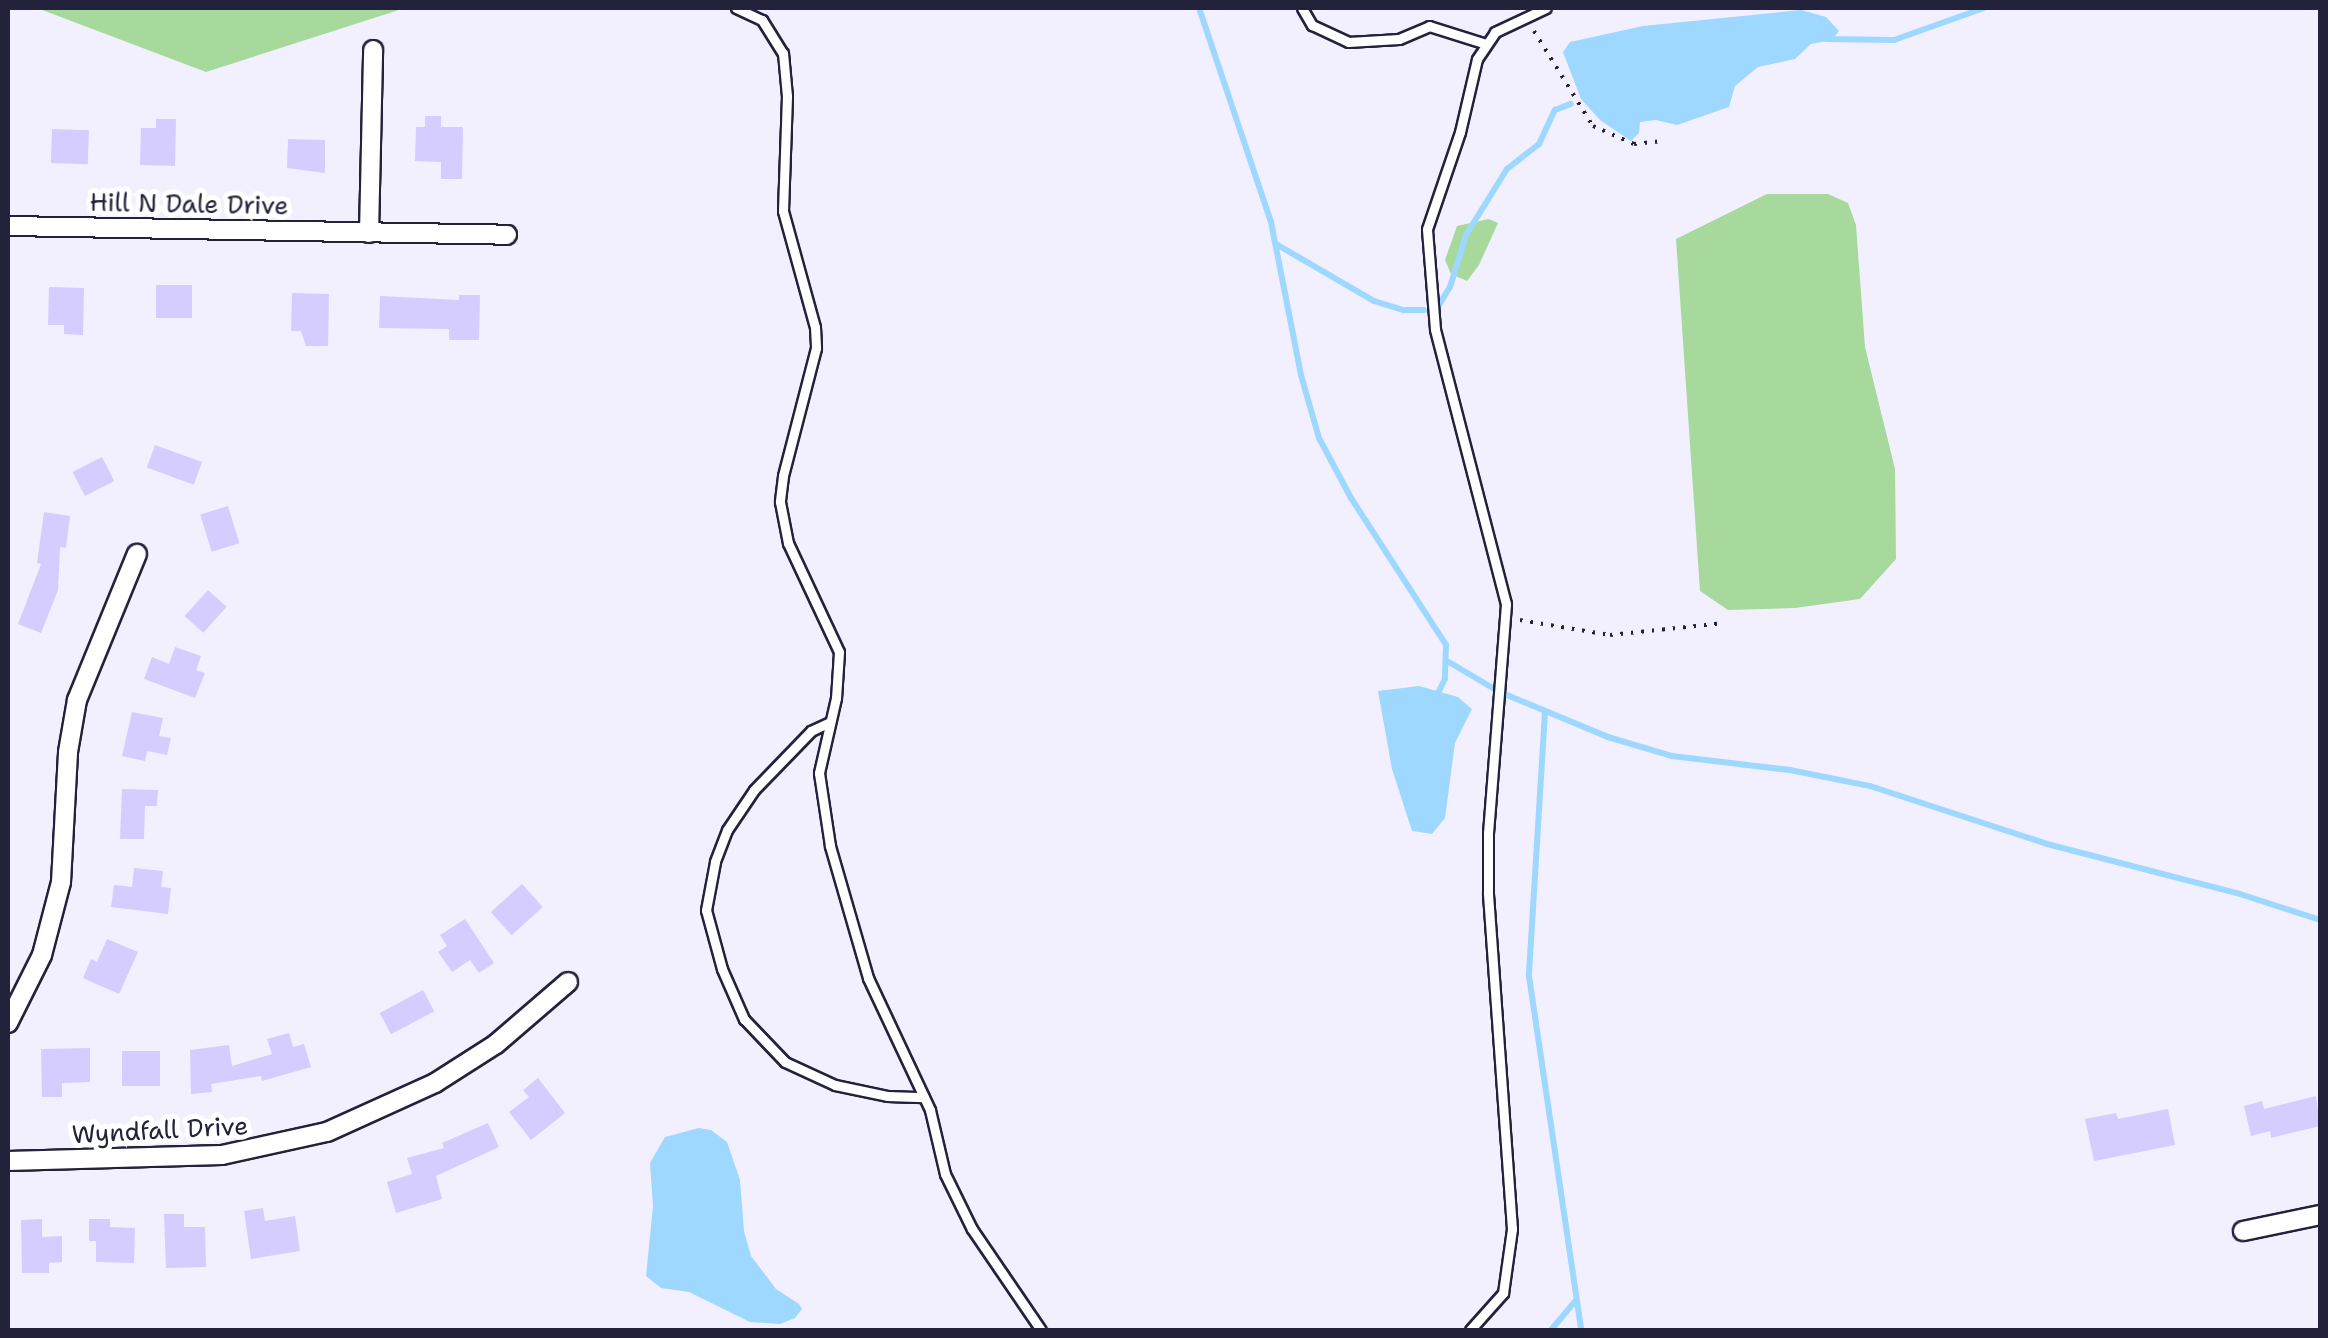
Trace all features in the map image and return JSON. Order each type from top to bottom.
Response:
[{"type":"street","points":[[369,233],[372,50]]},
{"type":"street","name":"Hill N Dale Drive","points":[[8,226],[508,235]]},
{"type":"street","points":[[8,1023],[42,955],[61,882],[68,752],[77,700],[136,554]]},
{"type":"street","name":"Wyndfall Drive","points":[[8,1161],[222,1156],[327,1132],[435,1083],[496,1044],[568,982]]},
{"type":"street","points":[[2244,1232],[2320,1215]]},
{"type":"lane","points":[[736,8],[762,20],[783,52],[787,96],[783,211],[789,244],[808,292],[816,348],[780,502],[788,543],[839,652],[819,773],[850,923],[868,978],[924,1097],[945,1174],[972,1229],[1042,1330]]},
{"type":"lane","points":[[1302,8],[1312,25],[1348,42],[1400,38],[1429,26],[1486,44]]},
{"type":"lane","points":[[1470,1330],[1503,1293],[1512,1230],[1488,892],[1488,833],[1506,617],[1498,560],[1435,329],[1426,229],[1486,44],[1495,32],[1546,8]]},
{"type":"lane","points":[[830,722],[812,731],[754,790],[727,830],[714,862],[706,910],[722,968],[744,1019],[784,1062],[835,1085],[886,1096],[924,1097]]},
{"type":"path","points":[[1530,16],[1593,126],[1634,144],[1665,140]]},
{"type":"path","points":[[1506,617],[1557,630],[1610,634],[1724,623]]},
{"type":"green space","points":[[37,8],[405,8],[206,72]]},
{"type":"green space","points":[[1767,194],[1828,194],[1848,203],[1856,225],[1865,347],[1895,469],[1896,559],[1860,599],[1795,608],[1728,610],[1700,591],[1676,239]]},
{"type":"green space","points":[[1489,219],[1498,223],[1479,265],[1467,281],[1451,274],[1445,260],[1457,226]]},
{"type":"water","points":[[1801,10],[1826,17],[1839,31],[1832,40],[1811,44],[1795,59],[1758,67],[1735,86],[1729,107],[1677,125],[1656,120],[1640,122],[1639,133],[1631,141],[1600,120],[1581,99],[1563,52],[1570,42],[1643,26]]},
{"type":"water","points":[[1419,686],[1458,697],[1472,709],[1455,743],[1445,818],[1432,834],[1412,831],[1392,769],[1378,691]]},
{"type":"water","points":[[699,1128],[711,1130],[727,1142],[740,1180],[744,1231],[751,1256],[776,1289],[799,1304],[802,1309],[795,1318],[780,1324],[750,1322],[689,1292],[661,1288],[646,1276],[653,1206],[650,1163],[665,1137]]},
{"type":"building","points":[[425,116],[441,116],[441,127],[463,127],[462,179],[441,179],[441,162],[415,161],[416,127],[425,127]]},
{"type":"building","points":[[156,119],[176,119],[175,166],[140,165],[141,128],[156,128]]},
{"type":"building","points":[[52,129],[89,130],[88,164],[51,163]]},
{"type":"building","points":[[288,139],[325,140],[325,173],[287,168]]},
{"type":"building","points":[[156,285],[192,285],[192,318],[156,318]]},
{"type":"building","points":[[49,287],[84,288],[83,335],[64,334],[64,325],[48,325]]},
{"type":"building","points":[[292,293],[329,294],[328,346],[306,346],[301,331],[291,331]]},
{"type":"building","points":[[459,295],[480,295],[479,340],[449,340],[449,329],[379,328],[380,296],[459,300]]},
{"type":"building","points":[[155,445],[202,462],[194,485],[147,468]]},
{"type":"building","points":[[102,457],[114,481],[85,496],[73,472]]},
{"type":"building","points":[[228,506],[239,543],[212,552],[200,514]]},
{"type":"building","points":[[44,512],[70,516],[66,548],[60,547],[58,590],[41,633],[18,624],[41,564],[37,563]]},
{"type":"building","points":[[208,590],[227,607],[203,633],[185,616]]},
{"type":"building","points":[[175,647],[201,656],[196,670],[205,673],[195,698],[144,679],[152,657],[169,664]]},
{"type":"building","points":[[132,712],[163,718],[159,736],[171,738],[167,755],[147,751],[145,761],[122,756]]},
{"type":"building","points":[[122,789],[158,790],[157,806],[145,806],[144,839],[120,839]]},
{"type":"building","points":[[134,868],[163,871],[161,887],[171,888],[168,914],[111,907],[114,885],[132,887]]},
{"type":"building","points":[[522,884],[543,907],[512,935],[491,912]]},
{"type":"building","points":[[465,919],[494,963],[479,973],[470,960],[452,972],[438,952],[447,946],[440,935]]},
{"type":"building","points":[[107,939],[138,952],[119,994],[83,978],[91,959],[97,962]]},
{"type":"building","points":[[423,990],[434,1011],[391,1034],[380,1013]]},
{"type":"building","points":[[289,1033],[293,1047],[304,1044],[311,1067],[262,1081],[261,1076],[211,1084],[212,1092],[191,1094],[190,1050],[229,1045],[232,1066],[272,1054],[267,1039]]},
{"type":"building","points":[[90,1048],[90,1082],[62,1083],[62,1097],[42,1097],[41,1049]]},
{"type":"building","points":[[122,1051],[160,1051],[160,1086],[122,1086]]},
{"type":"building","points":[[538,1078],[565,1113],[531,1140],[509,1112],[529,1097],[523,1090]]},
{"type":"building","points":[[2316,1096],[2320,1126],[2271,1138],[2270,1131],[2251,1136],[2244,1106],[2262,1101],[2264,1109]]},
{"type":"building","points":[[2168,1109],[2175,1145],[2094,1161],[2085,1119],[2116,1113],[2118,1119]]},
{"type":"building","points":[[488,1123],[499,1147],[436,1176],[442,1199],[396,1213],[387,1182],[412,1174],[407,1158],[444,1148],[442,1143]]},
{"type":"building","points":[[263,1208],[265,1221],[295,1216],[300,1251],[251,1259],[244,1211]]},
{"type":"building","points":[[164,1214],[184,1214],[184,1227],[205,1227],[206,1267],[166,1268]]},
{"type":"building","points":[[42,1219],[42,1237],[62,1236],[62,1262],[49,1263],[49,1273],[22,1273],[21,1220]]},
{"type":"building","points":[[89,1219],[110,1219],[110,1227],[135,1228],[134,1263],[96,1262],[96,1241],[89,1241]]},
{"type":"waterway","points":[[1199,8],[1271,222],[1301,375],[1319,438],[1351,498],[1446,645],[1445,679],[1436,697]]},
{"type":"waterway","points":[[1826,39],[1894,40],[1984,8]]},
{"type":"waterway","points":[[1439,305],[1450,287],[1466,235],[1507,169],[1539,144],[1555,110],[1571,104]]},
{"type":"waterway","points":[[1276,244],[1374,301],[1404,310],[1424,310]]},
{"type":"waterway","points":[[1447,661],[1496,690]]},
{"type":"waterway","points":[[1507,695],[1608,737],[1672,756],[1790,770],[1870,786],[2047,844],[2240,894],[2320,920]]},
{"type":"waterway","points":[[1545,712],[1529,976],[1581,1330]]},
{"type":"waterway","points":[[1551,1330],[1575,1301]]}]
